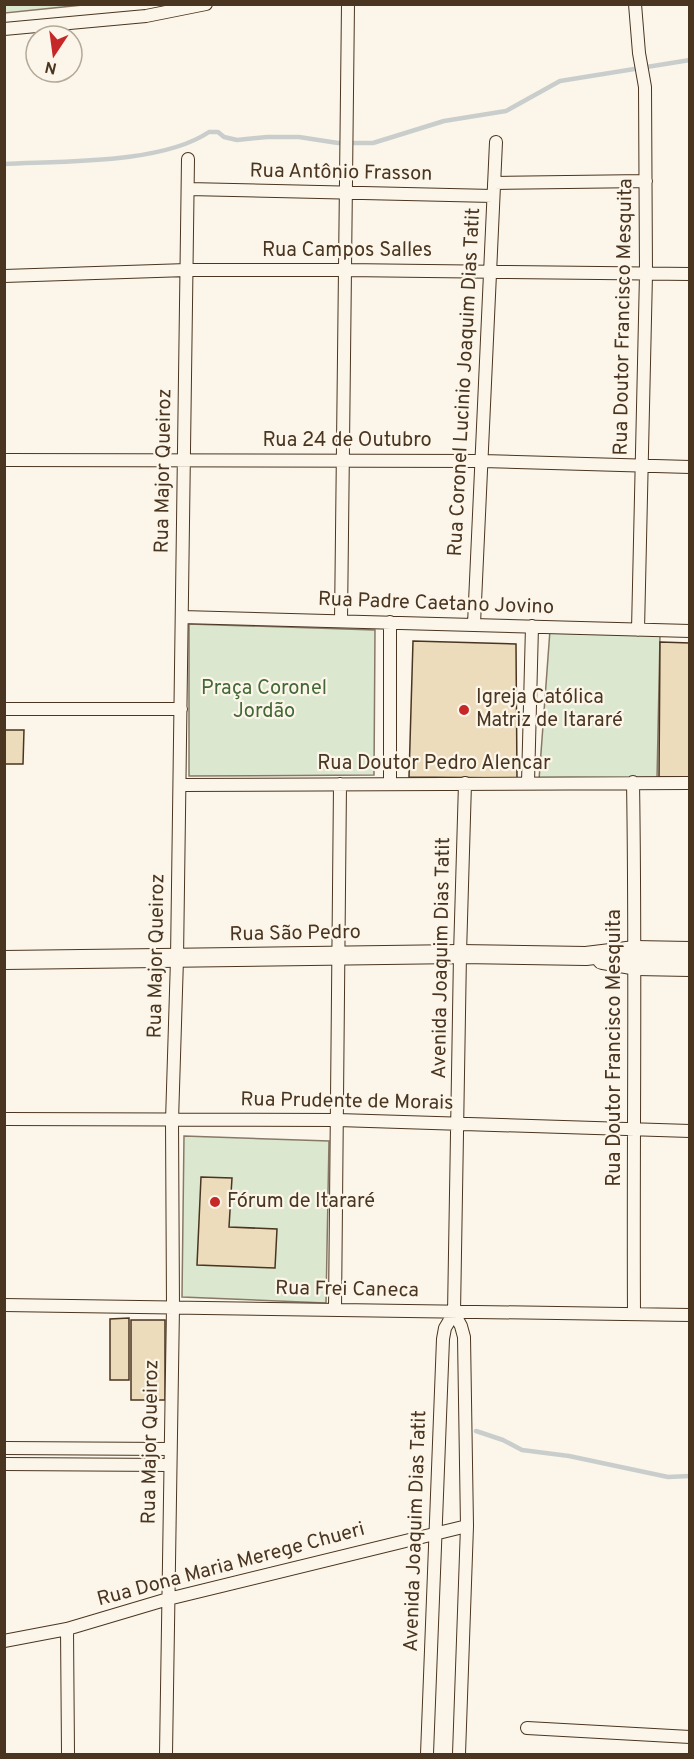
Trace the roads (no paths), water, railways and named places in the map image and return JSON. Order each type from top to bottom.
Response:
[{"type":"main road","name":"Rua São Pedro","points":[[636,958],[690,951]]},
{"type":"main road","name":"Rua São Pedro","points":[[4,960],[460,954],[636,958],[690,967]]},
{"type":"street","points":[[4,29],[147,16],[206,4]]},
{"type":"street","points":[[341,621],[348,4]]},
{"type":"street","name":"Rua Doutor Francisco Mesquita","points":[[635,4],[639,53],[645,87],[646,274],[638,630]]},
{"type":"street","name":"Rua Coronel Lucinio Joaquim Dias Tatit","points":[[474,624],[496,142]]},
{"type":"street","name":"Rua Major Queiroz","points":[[166,1755],[173,1307],[172,1121],[180,784],[188,159]]},
{"type":"street","name":"Rua Antônio Frasson","points":[[188,189],[346,193],[494,189],[645,181]]},
{"type":"street","name":"Rua Campos Salles","points":[[4,276],[187,270],[690,274]]},
{"type":"street","name":"Rua 24 de Outubro","points":[[4,460],[482,461],[690,467]]},
{"type":"street","name":"Rua Padre Caetano Jovino","points":[[182,617],[690,631]]},
{"type":"street","points":[[390,622],[390,783]]},
{"type":"street","points":[[528,783],[531,626]]},
{"type":"street","points":[[4,709],[181,709]]},
{"type":"street","name":"Rua Doutor Francisco Mesquita","points":[[633,782],[636,958],[633,1131],[634,1313]]},
{"type":"street","name":"Avenida Joaquim Dias Tatit","points":[[427,1755],[443,1339],[445,1328],[454,1313],[465,783]]},
{"type":"street","name":"Rua Doutor Pedro Alencar","points":[[180,784],[690,783]]},
{"type":"street","points":[[335,1309],[340,784]]},
{"type":"street","name":"Rua Prudente de Morais","points":[[4,1119],[338,1120],[690,1131]]},
{"type":"street","name":"Rua Frei Caneca","points":[[4,1305],[690,1315]]},
{"type":"street","name":"Avenida Joaquim Dias Tatit","points":[[454,1313],[462,1326],[464,1337],[467,1526],[459,1755]]},
{"type":"street","points":[[4,1448],[171,1449]]},
{"type":"street","points":[[4,1464],[170,1465]]},
{"type":"street","name":"Rua Dona Maria Merege Chueri","points":[[4,1641],[67,1629],[168,1599],[467,1526]]},
{"type":"street","points":[[67,1629],[68,1755]]},
{"type":"street","points":[[527,1728],[690,1737]]},
{"type":"waterway","points":[[4,164],[82,161],[139,155],[165,150],[209,132],[218,132],[224,137],[237,140],[299,137],[338,143],[373,143],[444,121],[506,111],[560,81],[690,60]]},
{"type":"waterway","points":[[476,1431],[503,1440],[522,1450],[569,1456],[668,1477],[690,1476]]},
{"type":"place","name":"Igreja Católica Matriz de Itararé","points":[[464,710]]},
{"type":"place","name":"Fórum de Itararé","points":[[215,1202]]},
{"type":"park label","name":"Praça Coronel Jordão","points":[[264,700]]}]
